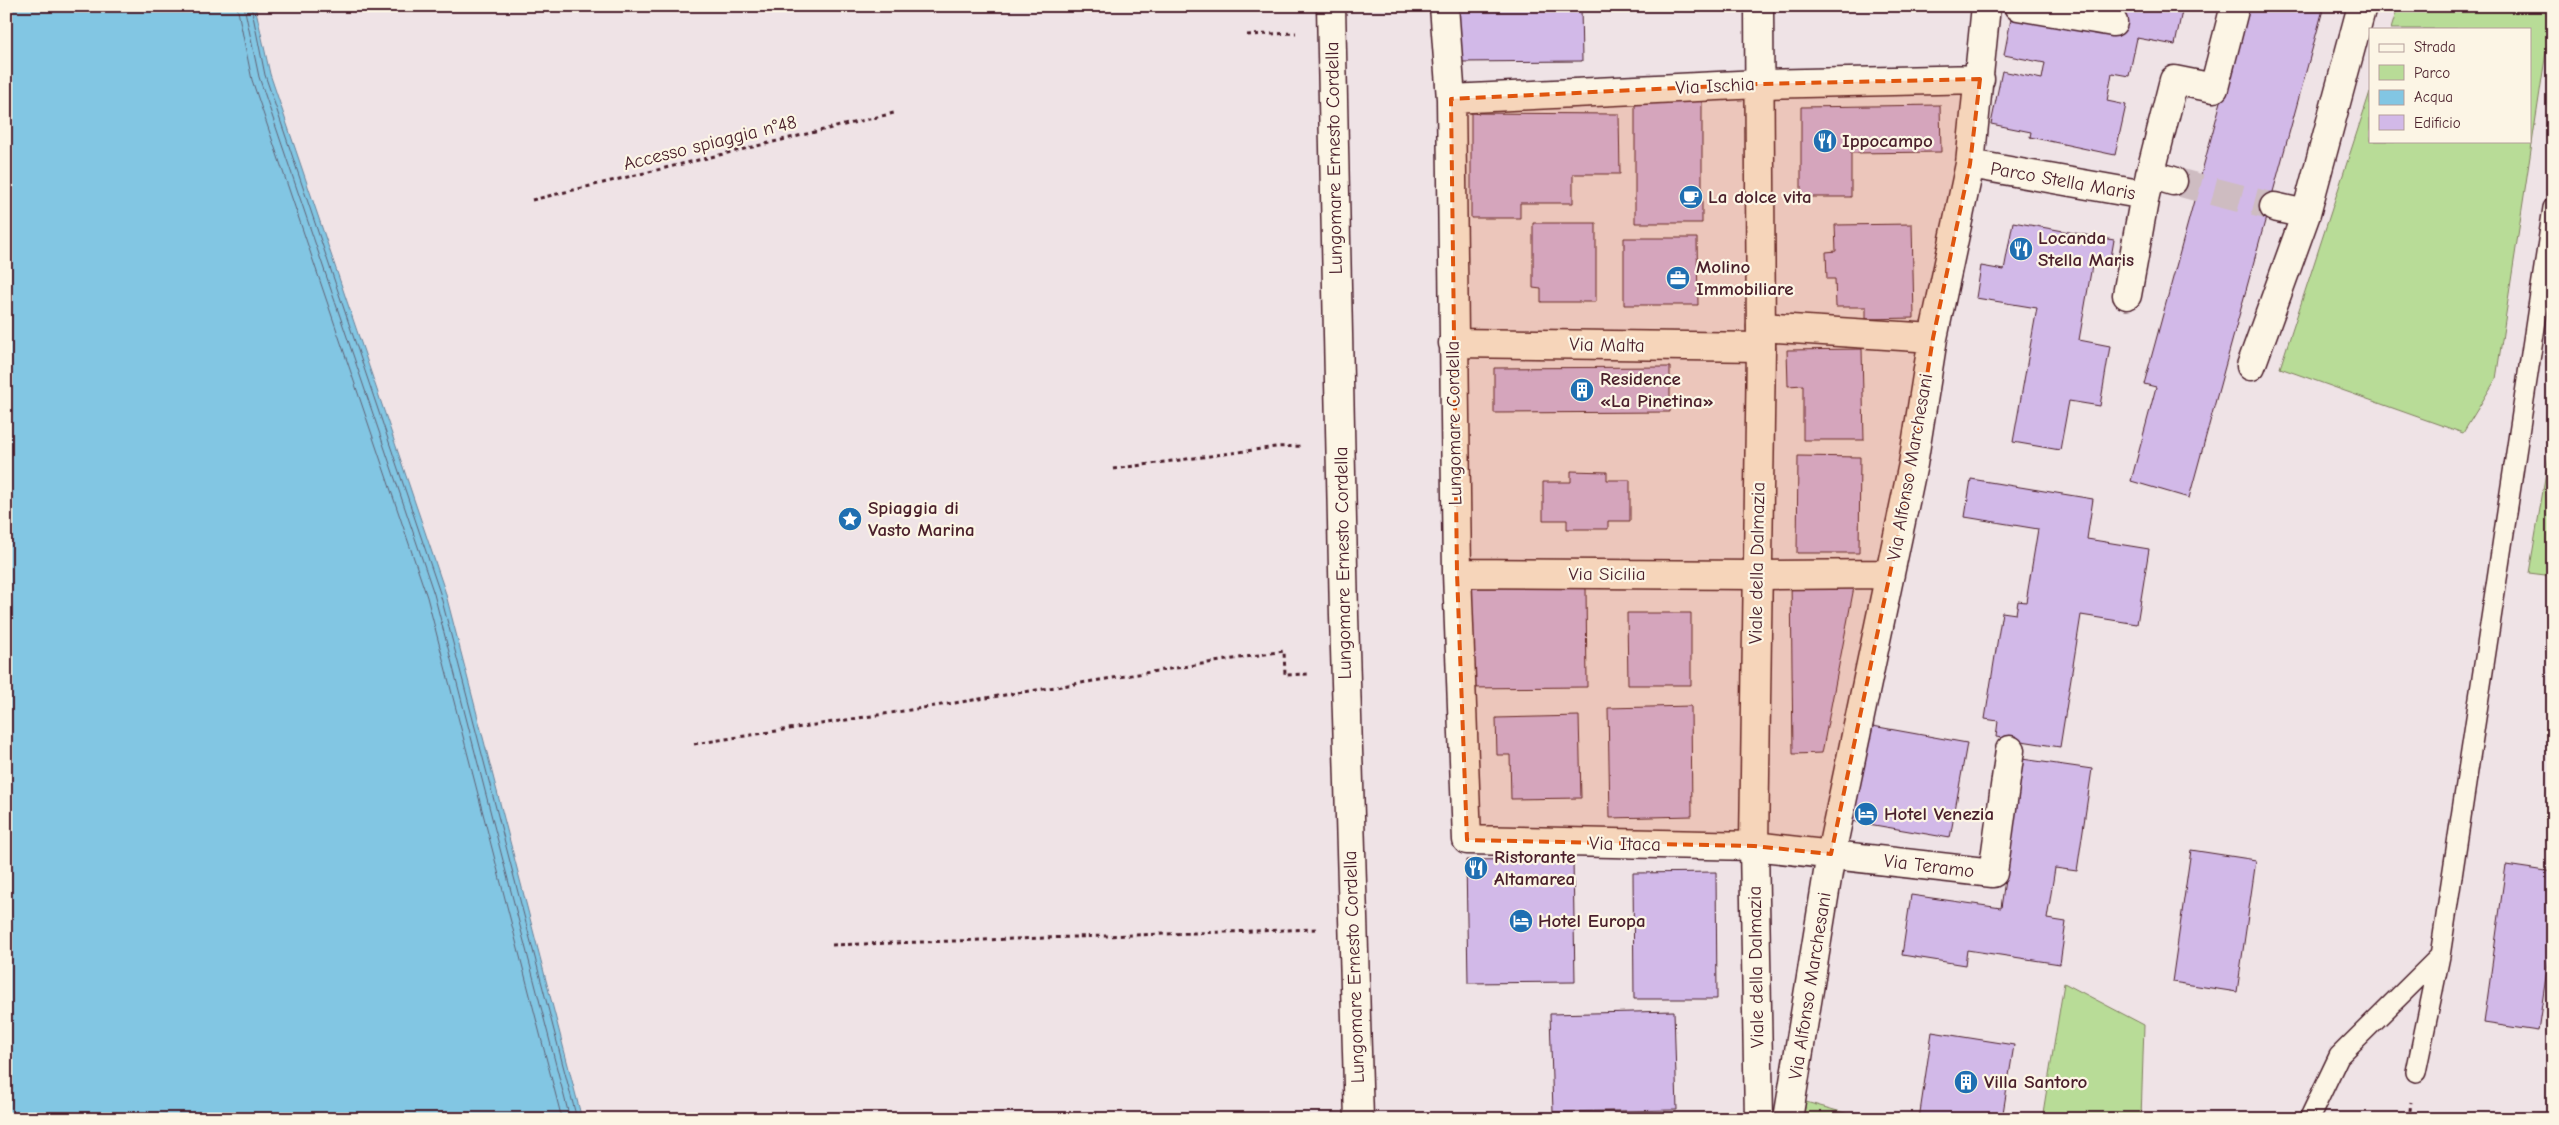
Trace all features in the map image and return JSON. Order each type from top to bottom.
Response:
[{"type":"street","name":"Lungomare Cordella","points":[[1444,6],[1451,99],[1457,573],[1467,840]]},
{"type":"street","name":"Viale della Dalmazia","points":[[1759,6],[1761,337],[1754,846],[1759,1119]]},
{"type":"street","name":"Via Alfonso Marchesani","points":[[1788,1119],[1831,854],[1913,464],[1933,338],[1970,164],[1986,6]]},
{"type":"street","points":[[2018,6],[2113,22]]},
{"type":"street","points":[[2156,183],[2174,80],[2214,88],[2235,6]]},
{"type":"street","points":[[2252,366],[2306,214],[2362,6]]},
{"type":"street","name":"Lungomare Ernesto Cordella","points":[[1331,19],[1344,605],[1359,1119]]},
{"type":"street","name":"Via Ischia","points":[[1451,99],[1759,84],[1980,79]]},
{"type":"street","name":"Parco Stella Maris","points":[[1970,164],[2156,183],[2127,295]]},
{"type":"street","points":[[2274,208],[2306,214]]},
{"type":"street","name":"Via Malta","points":[[1453,343],[1761,337],[1933,338]]},
{"type":"street","name":"Via Sicilia","points":[[1457,573],[1890,574]]},
{"type":"street","name":"Via Teramo","points":[[1831,854],[1993,874],[2010,750]]},
{"type":"street","name":"Via Itaca","points":[[1467,840],[1754,846]]},
{"type":"street","points":[[1754,846],[1831,854]]},
{"type":"lane","points":[[2416,1072],[2440,956],[2553,208]]},
{"type":"lane","points":[[2309,1119],[2339,1056],[2440,956]]},
{"type":"path","points":[[1246,35],[1331,19]]},
{"type":"path","name":"Accesso spiaggia n°48","points":[[532,200],[894,112]]},
{"type":"path","points":[[1113,469],[1276,447]]},
{"type":"path","points":[[694,744],[1284,651]]},
{"type":"path","points":[[832,945],[1297,929]]},
{"type":"highlighted area","points":[[1980,79],[1970,164],[1933,338],[1913,464],[1831,854],[1754,846],[1467,840],[1457,573],[1451,99],[1759,84]]},
{"type":"green space","points":[[2398,6],[2553,6],[2496,379],[2463,433],[2280,368],[2369,95],[2369,142],[2532,142],[2532,28],[2391,28]]},
{"type":"green space","points":[[2553,432],[2553,576],[2529,573]]},
{"type":"green space","points":[[2064,983],[2144,1025],[2141,1119],[2042,1119]]},
{"type":"green space","points":[[1806,1102],[1866,1119],[1803,1119]]},
{"type":"water","points":[[6,6],[255,6],[270,74],[445,591],[582,1119],[6,1119]]},
{"type":"building","points":[[1458,6],[1581,6],[1582,61],[1458,62]]},
{"type":"building","points":[[2125,6],[2183,6],[2175,45],[2137,38],[2129,76],[2112,73],[2107,101],[2126,105],[2115,155],[2030,137],[2031,132],[1991,124],[2002,71],[2042,79],[2045,63],[2004,55],[2012,14],[2119,36]]},
{"type":"building","points":[[2247,6],[2324,6],[2189,498],[2131,481],[2156,387],[2144,384]]},
{"type":"building","points":[[1635,99],[1702,99],[1702,223],[1635,223]]},
{"type":"building","points":[[1940,105],[1941,152],[1851,153],[1851,197],[1801,197],[1801,107]]},
{"type":"building","points":[[1471,113],[1619,114],[1620,174],[1573,174],[1573,203],[1520,203],[1520,218],[1471,218]]},
{"type":"building","points":[[2013,222],[2114,240],[2110,263],[2093,260],[2079,340],[2110,346],[2100,406],[2069,401],[2060,450],[2013,442],[2037,308],[1976,298],[1981,266],[2004,270]]},
{"type":"building","points":[[1533,223],[1596,223],[1596,302],[1541,302],[1541,289],[1533,288]]},
{"type":"building","points":[[1912,224],[1914,318],[1866,319],[1866,307],[1836,307],[1835,279],[1827,279],[1826,252],[1836,251],[1835,225]]},
{"type":"building","points":[[1624,238],[1697,238],[1698,305],[1624,305]]},
{"type":"building","points":[[1862,349],[1864,440],[1803,440],[1803,385],[1788,386],[1787,350]]},
{"type":"building","name":"Residence «La Pinetina»","points":[[1670,367],[1670,412],[1494,413],[1494,368]]},
{"type":"building","points":[[1798,456],[1860,457],[1859,553],[1797,553]]},
{"type":"building","points":[[1571,471],[1607,472],[1607,480],[1630,480],[1630,521],[1608,521],[1608,529],[1567,529],[1567,520],[1543,520],[1543,482],[1571,482]]},
{"type":"building","points":[[1971,479],[2093,499],[2087,539],[2149,549],[2137,624],[2081,615],[2060,747],[1996,737],[1998,721],[1985,719],[2002,612],[2016,614],[2018,601],[2026,602],[2038,529],[1965,517]]},
{"type":"building","points":[[1791,580],[1855,582],[1822,753],[1793,754]]},
{"type":"building","points":[[1586,587],[1587,687],[1466,688],[1464,588]]},
{"type":"building","points":[[1627,613],[1691,613],[1691,685],[1628,685]]},
{"type":"building","points":[[1691,706],[1692,816],[1610,818],[1608,708]]},
{"type":"building","points":[[1579,716],[1581,798],[1511,799],[1510,755],[1497,755],[1496,718]]},
{"type":"building","points":[[1867,725],[1967,743],[1950,838],[1851,821]]},
{"type":"building","points":[[2022,759],[2092,769],[2077,871],[2055,868],[2047,919],[2066,922],[2060,964],[1967,950],[1965,965],[1902,955],[1911,895],[2001,908]]},
{"type":"building","points":[[2191,850],[2256,860],[2237,992],[2172,982]]},
{"type":"building","name":"Hotel Europa","points":[[1573,859],[1575,982],[1468,983],[1466,860]]},
{"type":"building","points":[[2506,865],[2553,872],[2553,929],[2538,1031],[2484,1023]]},
{"type":"building","points":[[1716,872],[1717,999],[1634,999],[1633,873]]},
{"type":"building","points":[[1674,1011],[1677,1110],[1553,1112],[1550,1014]]},
{"type":"building","name":"Villa Santoro","points":[[1932,1032],[2014,1045],[2002,1119],[1919,1119]]},
{"type":"tunnel","points":[[2173,181],[2274,207]]},
{"type":"place","name":"Ippocampo","points":[[1825,141]]},
{"type":"place","name":"La dolce vita","points":[[1691,197]]},
{"type":"place","name":"Locanda Stella Maris","points":[[2021,249]]},
{"type":"place","name":"Molino Immobiliare","points":[[1678,278]]},
{"type":"place","name":"Residence «La Pinetina»","points":[[1582,390]]},
{"type":"place","name":"Spiaggia di Vasto Marina","points":[[850,519]]},
{"type":"place","name":"Hotel Venezia","points":[[1866,814]]},
{"type":"place","name":"Ristorante Altamarea","points":[[1476,868]]},
{"type":"place","name":"Hotel Europa","points":[[1521,921]]},
{"type":"place","name":"Villa Santoro","points":[[1966,1082]]}]
